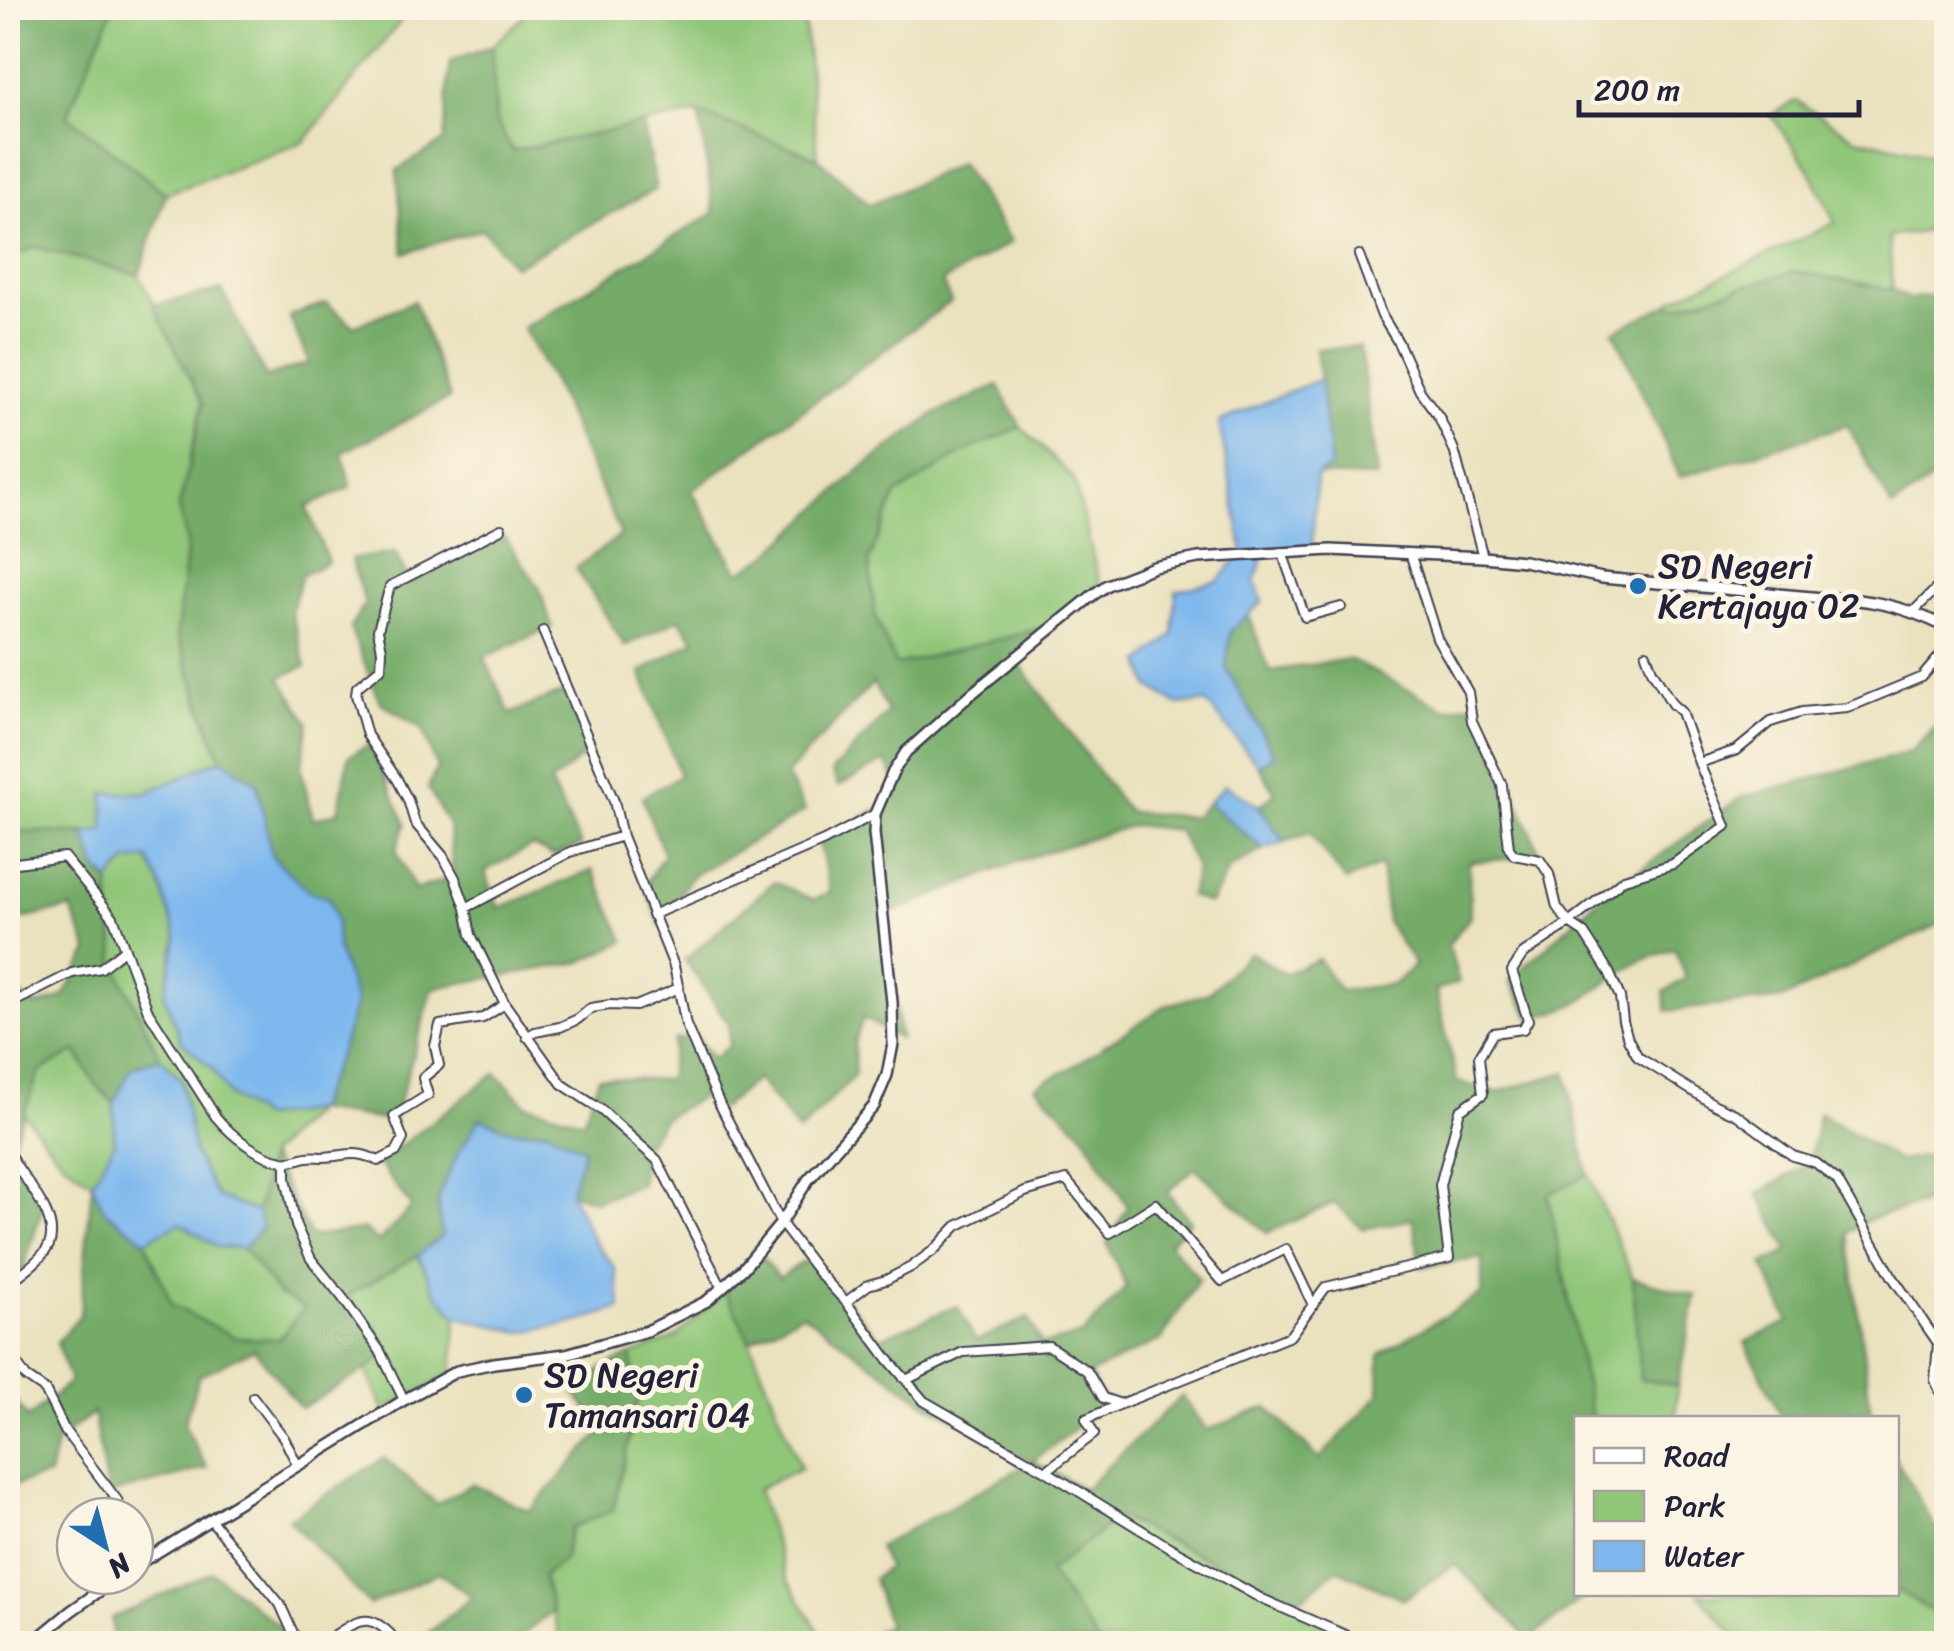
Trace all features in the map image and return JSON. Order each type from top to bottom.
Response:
[{"type":"street","points":[[1359,256],[1382,316],[1454,450],[1483,556]]},
{"type":"street","points":[[500,529],[390,586],[378,630],[381,668],[357,687],[367,736],[397,779],[415,824],[443,856],[455,878],[471,935],[505,1004],[562,1084],[600,1109],[656,1160],[722,1288]]},
{"type":"street","points":[[155,1554],[457,1371],[591,1349],[648,1331],[707,1301],[744,1269],[781,1223],[808,1180],[874,1106],[887,1075],[893,1044],[892,1002],[874,852],[875,814],[893,772],[906,752],[970,695],[1107,585],[1154,566],[1198,558],[1331,550],[1483,556],[1602,578],[1856,598],[1914,611],[1946,628]]},
{"type":"street","points":[[1282,552],[1305,618],[1342,607]]},
{"type":"street","points":[[1410,554],[1438,638],[1468,692],[1472,721],[1502,784],[1509,848],[1514,856],[1540,860],[1549,874],[1557,907],[1584,934],[1609,972],[1620,998],[1628,1040],[1638,1057],[1736,1115],[1793,1156],[1816,1163],[1837,1180],[1892,1276],[1938,1343],[1935,1380],[1946,1405]]},
{"type":"street","points":[[1914,611],[1946,579]]},
{"type":"street","points":[[543,631],[614,801],[622,836],[674,966],[686,1025],[720,1105],[781,1223],[818,1273],[846,1302],[924,1401],[1169,1547],[1262,1599],[1345,1635],[1356,1644]]},
{"type":"street","points":[[1699,763],[1736,750],[1772,722],[1802,712],[1846,708],[1922,676],[1946,650]]},
{"type":"street","points":[[1046,1471],[1094,1434],[1086,1419],[1290,1336],[1326,1287],[1449,1258],[1440,1185],[1460,1110],[1483,1094],[1479,1057],[1493,1033],[1523,1028],[1528,1020],[1512,970],[1523,954],[1624,878],[1672,864],[1726,826],[1681,712],[1672,704],[1646,654]]},
{"type":"street","points":[[652,915],[824,841],[875,814]]},
{"type":"street","points":[[466,908],[570,852],[622,836]]},
{"type":"street","points":[[8,864],[64,857],[113,916],[148,1012],[216,1118],[260,1152],[286,1162],[344,1153],[364,1154],[378,1161],[396,1152],[403,1139],[394,1116],[428,1094],[423,1078],[439,1065],[435,1046],[440,1026],[483,1018],[505,1004]]},
{"type":"street","points":[[8,1010],[14,1002],[72,972],[100,968],[125,949]]},
{"type":"street","points":[[528,1037],[560,1028],[592,1008],[636,1006],[678,988]]},
{"type":"street","points":[[8,1151],[16,1169],[46,1209],[51,1225],[48,1246],[8,1284]]},
{"type":"street","points":[[286,1162],[296,1226],[311,1260],[380,1351],[404,1400]]},
{"type":"street","points":[[846,1302],[868,1285],[911,1268],[957,1226],[1025,1192],[1066,1180],[1110,1234],[1156,1204],[1222,1281],[1286,1249],[1313,1305]]},
{"type":"street","points":[[906,1380],[963,1352],[1049,1346],[1087,1371],[1103,1398],[1121,1404]]},
{"type":"street","points":[[8,1350],[26,1377],[45,1390],[65,1431],[114,1496]]},
{"type":"street","points":[[252,1397],[284,1438],[298,1466]]},
{"type":"street","points":[[212,1520],[280,1604],[298,1644]]},
{"type":"street","points":[[31,1644],[92,1596]]},
{"type":"street","points":[[320,1644],[352,1623],[365,1620],[380,1625],[399,1644]]},
{"type":"green space","points":[[8,8],[113,8],[67,115],[166,194],[139,275],[36,247],[8,259]]},
{"type":"green space","points":[[113,8],[411,8],[304,142],[166,194],[67,116]]},
{"type":"green space","points":[[528,8],[803,8],[818,158],[699,113],[513,151],[496,122],[492,46]]},
{"type":"green space","points":[[492,46],[496,121],[512,151],[643,124],[656,189],[514,266],[482,229],[404,253],[397,170],[444,141],[450,62]]},
{"type":"green space","points":[[1796,101],[1855,138],[1946,157],[1946,178],[1933,179],[1937,191],[1946,195],[1946,249],[1942,250],[1940,230],[1889,236],[1893,290],[1795,271],[1677,306],[1668,304],[1835,223],[1809,169],[1771,115]]},
{"type":"green space","points":[[699,113],[818,158],[870,205],[960,163],[1011,242],[942,282],[951,301],[692,491],[739,573],[768,555],[862,468],[935,414],[998,385],[1021,427],[964,452],[896,495],[869,560],[875,617],[896,665],[1048,627],[1015,658],[1128,812],[1194,817],[1208,803],[1264,849],[1229,869],[1210,904],[1190,896],[1196,868],[1178,830],[1133,825],[1024,859],[885,915],[900,1039],[863,1018],[854,1044],[855,1075],[799,1132],[757,1079],[720,1109],[706,1094],[663,1119],[642,1150],[641,1184],[595,1201],[570,1192],[584,1149],[547,1130],[513,1131],[438,1198],[442,1236],[418,1255],[347,1296],[379,1331],[383,1357],[366,1370],[301,1408],[254,1349],[199,1376],[184,1424],[207,1468],[108,1495],[93,1413],[57,1441],[49,1475],[8,1487],[8,1392],[28,1418],[70,1382],[57,1342],[80,1315],[92,1183],[104,1210],[145,1241],[172,1305],[236,1338],[279,1339],[304,1308],[278,1294],[243,1248],[262,1227],[257,1212],[269,1155],[311,1237],[364,1229],[378,1242],[412,1207],[378,1163],[496,1073],[525,1104],[583,1121],[599,1077],[668,1080],[674,1040],[696,1037],[713,1059],[729,1046],[729,1024],[685,960],[774,882],[814,900],[830,892],[819,842],[886,804],[895,780],[886,761],[838,786],[832,771],[888,712],[873,683],[786,775],[805,811],[692,876],[660,925],[645,885],[664,854],[642,797],[680,776],[641,672],[695,640],[679,619],[625,646],[576,568],[621,535],[555,387],[523,328],[714,213]]},
{"type":"green space","points":[[35,247],[139,275],[203,403],[179,507],[187,543],[177,634],[221,759],[147,793],[105,793],[105,831],[8,833],[8,259]]},
{"type":"green space","points":[[1795,271],[1893,290],[1909,299],[1946,294],[1946,505],[1933,479],[1892,508],[1847,425],[1680,477],[1614,331],[1668,304],[1677,306]]},
{"type":"green space","points":[[222,290],[266,377],[309,363],[289,316],[326,303],[354,326],[414,301],[450,398],[342,453],[351,487],[307,507],[328,562],[301,576],[291,613],[306,666],[280,677],[309,723],[301,769],[313,819],[338,812],[349,756],[370,744],[406,824],[396,850],[415,890],[453,877],[449,827],[428,788],[437,767],[422,729],[380,702],[350,628],[365,604],[351,559],[395,553],[410,582],[504,537],[539,587],[552,627],[484,657],[510,714],[566,691],[590,751],[550,783],[581,845],[553,856],[532,846],[485,871],[499,908],[593,870],[625,941],[581,962],[433,988],[393,1121],[315,1110],[356,1002],[337,948],[336,920],[272,856],[257,783],[221,759],[177,634],[187,543],[179,507],[203,403],[153,305]]},
{"type":"green space","points":[[1360,347],[1377,477],[1317,475],[1331,467],[1316,349]]},
{"type":"green space","points":[[1021,427],[1074,479],[1100,585],[1048,627],[896,665],[875,617],[869,561],[896,495],[964,452]]},
{"type":"green space","points":[[1248,614],[1270,671],[1349,659],[1446,709],[1476,703],[1541,856],[1469,862],[1470,917],[1448,945],[1459,982],[1436,990],[1457,1082],[1497,1092],[1566,1072],[1588,1174],[1548,1195],[1592,1416],[1574,1416],[1574,1596],[1586,1596],[1529,1639],[1455,1564],[1404,1599],[1337,1569],[1298,1601],[1118,1517],[1049,1572],[1098,1643],[874,1643],[870,1634],[888,1625],[873,1579],[888,1567],[878,1547],[1031,1462],[924,1402],[802,1313],[750,1341],[725,1291],[756,1250],[779,1278],[809,1258],[880,1338],[957,1306],[976,1341],[1028,1318],[1042,1345],[1082,1335],[1126,1287],[1107,1243],[1128,1207],[1083,1133],[1035,1086],[1069,1069],[1165,1006],[1209,993],[1250,952],[1284,974],[1318,959],[1340,991],[1394,984],[1415,965],[1387,922],[1381,865],[1346,881],[1310,833],[1284,842],[1259,806],[1275,793],[1259,766],[1274,755],[1226,668],[1230,630]],"holes":[[[1195,1168],[1267,1233],[1334,1203],[1363,1229],[1413,1219],[1421,1267],[1482,1258],[1482,1294],[1380,1354],[1379,1395],[1319,1459],[1267,1407],[1207,1430],[1182,1396],[1084,1489],[1033,1461],[1105,1405],[1090,1374],[1162,1339],[1199,1279],[1169,1244],[1190,1221],[1167,1192]]]},
{"type":"green space","points":[[1946,717],[1946,921],[1782,999],[1667,1011],[1664,992],[1686,978],[1675,949],[1635,964],[1573,1005],[1530,1017],[1510,980],[1594,903],[1740,798],[1910,752]]},
{"type":"green space","points":[[8,833],[85,834],[97,869],[109,881],[115,964],[160,1058],[131,1068],[114,1103],[95,1084],[76,1051],[39,1072],[9,1153],[45,1200],[21,1276],[8,1285],[8,987],[37,1006],[63,997],[89,951],[71,908],[17,920],[8,953]]},
{"type":"green space","points":[[148,858],[177,937],[164,995],[182,1042],[212,1068],[229,1095],[262,1118],[315,1110],[269,1155],[257,1212],[217,1197],[194,1153],[181,1080],[160,1058],[115,964],[109,881],[128,861]]},
{"type":"green space","points":[[76,1051],[95,1084],[114,1103],[114,1144],[92,1183],[59,1158],[23,1113],[39,1072]]},
{"type":"green space","points":[[1938,1104],[1946,1104],[1946,1197],[1872,1218],[1848,1233],[1873,1416],[1781,1416],[1745,1342],[1789,1322],[1763,1264],[1789,1251],[1758,1194],[1809,1163],[1819,1113],[1899,1161],[1939,1154]]},
{"type":"green space","points":[[1588,1174],[1633,1278],[1641,1379],[1677,1386],[1676,1416],[1592,1416],[1548,1194]]},
{"type":"green space","points":[[180,1223],[218,1247],[243,1248],[278,1294],[305,1308],[279,1339],[236,1338],[172,1305],[145,1241]]},
{"type":"green space","points":[[418,1255],[436,1293],[457,1317],[452,1373],[384,1411],[366,1370],[383,1357],[347,1296]]},
{"type":"green space","points":[[1633,1278],[1696,1296],[1677,1386],[1640,1379]]},
{"type":"green space","points":[[725,1291],[750,1341],[801,1468],[757,1489],[787,1579],[826,1643],[561,1643],[543,1576],[563,1561],[571,1528],[638,1400],[631,1355],[675,1338]]},
{"type":"green space","points":[[631,1355],[638,1400],[613,1510],[571,1528],[563,1561],[543,1576],[553,1611],[515,1641],[416,1643],[472,1597],[439,1572],[370,1605],[288,1519],[384,1458],[437,1504],[472,1484],[529,1511],[604,1429],[574,1392],[603,1368]]},
{"type":"green space","points":[[1899,1464],[1946,1542],[1946,1620],[1899,1591]]},
{"type":"green space","points":[[1118,1517],[1298,1601],[1356,1643],[1098,1643],[1048,1572]]},
{"type":"green space","points":[[212,1572],[300,1643],[113,1643],[112,1618]]},
{"type":"green space","points":[[1899,1591],[1946,1620],[1946,1643],[1905,1643],[1897,1638],[1741,1643],[1701,1596],[1899,1596]]},
{"type":"water","points":[[1320,379],[1331,467],[1317,475],[1312,546],[1265,551],[1255,580],[1262,602],[1230,631],[1226,668],[1274,755],[1259,766],[1206,702],[1178,705],[1149,686],[1141,663],[1173,635],[1176,591],[1219,581],[1243,550],[1219,422]]},
{"type":"water","points":[[221,759],[257,783],[272,856],[308,891],[329,898],[336,920],[337,948],[356,1002],[315,1110],[262,1118],[229,1095],[212,1068],[182,1042],[164,995],[177,937],[148,858],[128,861],[109,881],[97,869],[85,834],[105,830],[104,793],[147,793]]},
{"type":"water","points":[[1225,785],[1259,806],[1284,842],[1264,849],[1208,803]]},
{"type":"water","points":[[160,1058],[181,1080],[194,1153],[217,1197],[257,1212],[262,1227],[243,1248],[218,1247],[180,1223],[145,1241],[104,1210],[92,1183],[114,1144],[114,1103],[131,1068]]},
{"type":"water","points":[[480,1118],[513,1131],[547,1130],[584,1149],[570,1192],[593,1240],[615,1268],[621,1308],[575,1323],[521,1332],[457,1317],[436,1293],[418,1255],[442,1236],[438,1198],[457,1155]]},
{"type":"place","name":"SD Negeri Kertajaya 02","points":[[1638,586]]},
{"type":"place","name":"SD Negeri Tamansari 04","points":[[524,1395]]}]
